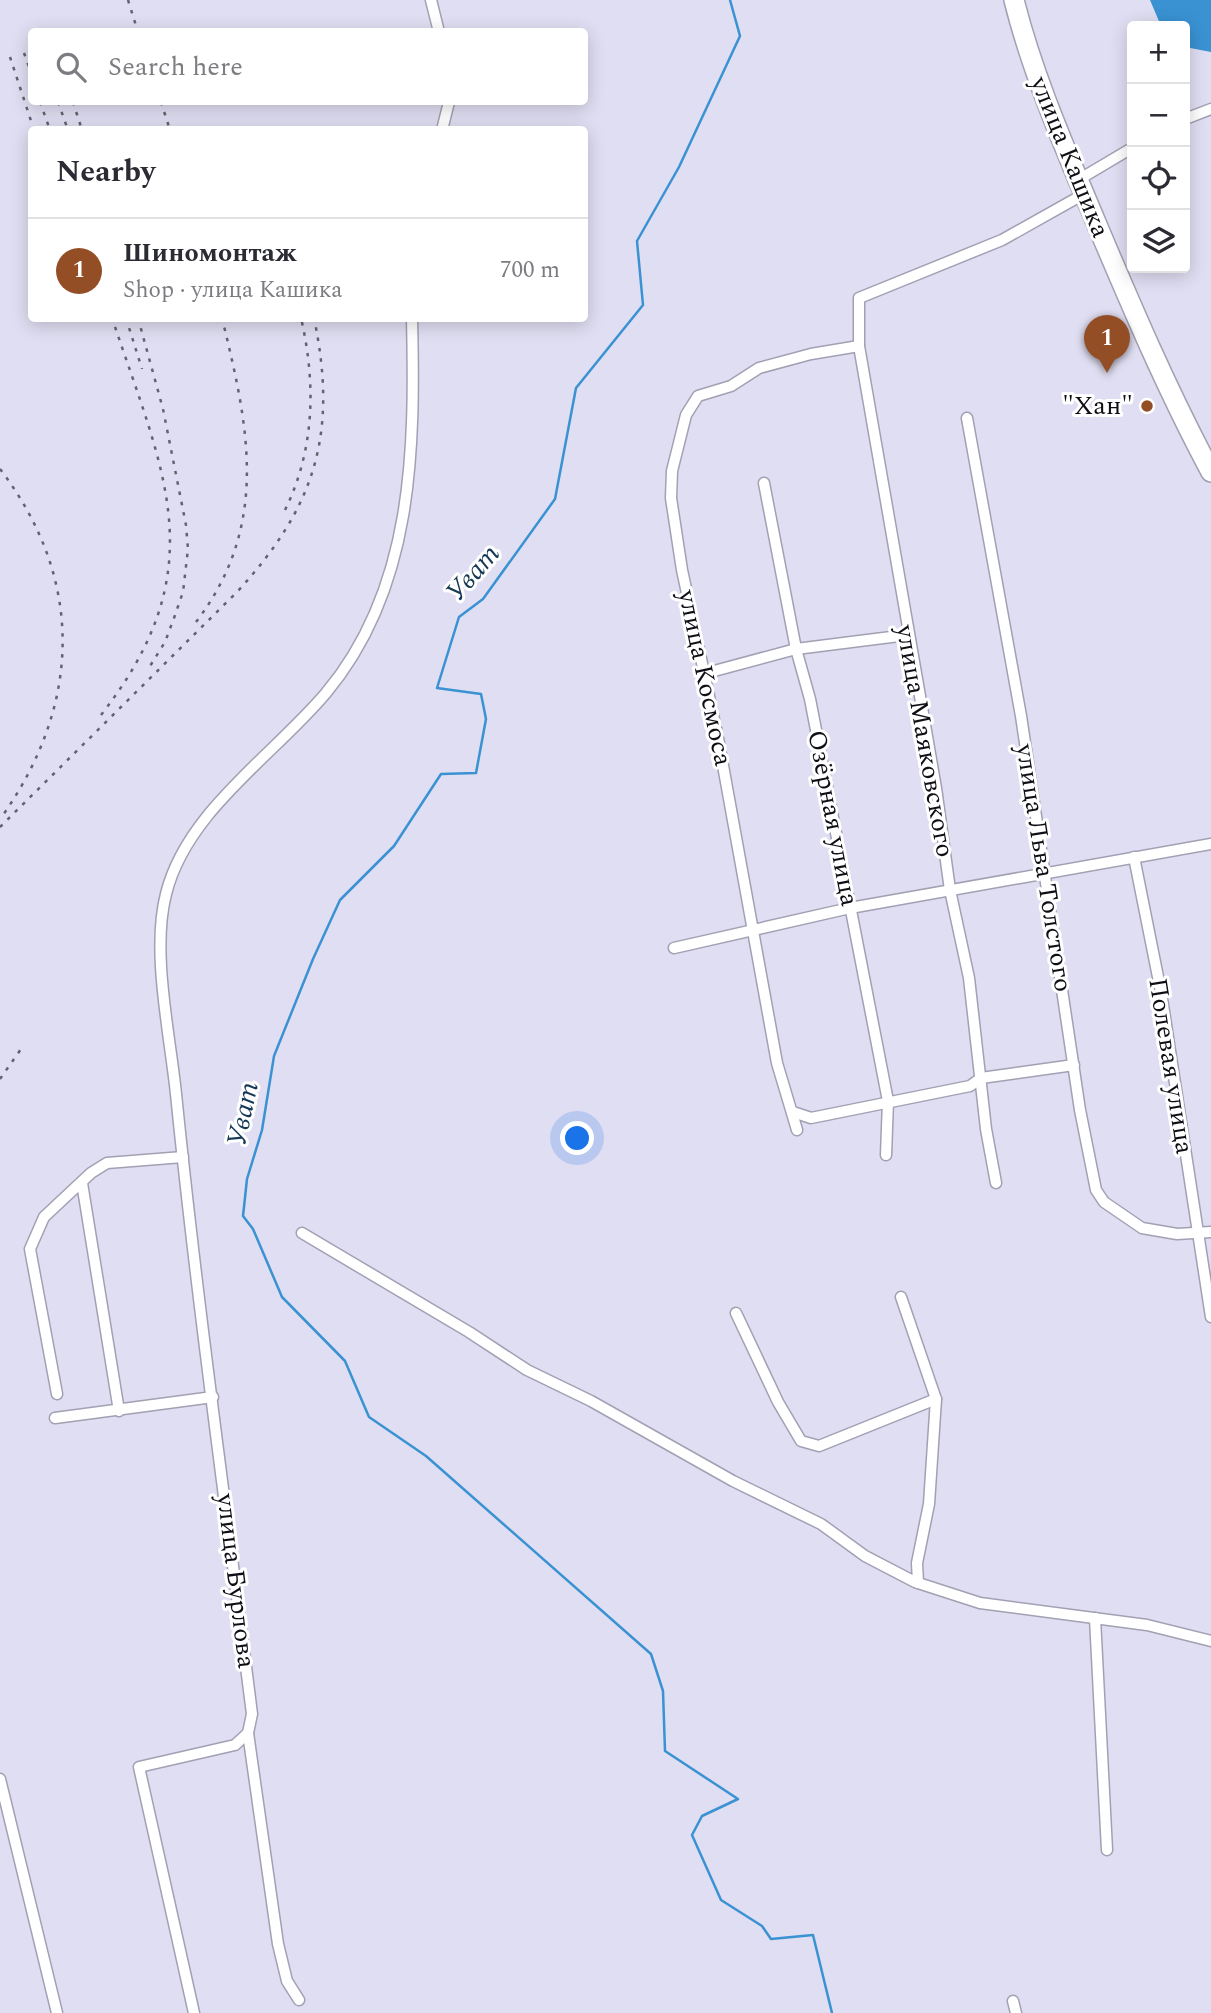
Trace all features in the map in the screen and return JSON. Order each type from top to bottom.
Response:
[{"type":"highway","name":"улица Кашика","points":[[1014,0],[1022,32],[1081,187],[1151,353],[1211,472]]},
{"type":"street","points":[[431,0],[438,28]]},
{"type":"street","points":[[443,126],[448,105]]},
{"type":"street","points":[[1190,117],[1211,109]]},
{"type":"street","points":[[1081,187],[1127,152]]},
{"type":"street","name":"улица Маяковского","points":[[996,1183],[969,978],[950,890],[936,788],[907,635],[859,346],[859,298],[1002,240],[1081,187]]},
{"type":"street","name":"улица Бурлова","points":[[299,2000],[287,1981],[278,1944],[248,1732],[252,1714],[183,1157],[163,970],[164,898],[173,868],[191,834],[325,694],[352,658],[376,616],[391,577],[402,534],[413,393],[412,322]]},
{"type":"street","name":"улица Космоса","points":[[797,1130],[777,1063],[754,930],[703,674],[671,499],[672,471],[686,415],[698,396],[731,386],[759,368],[811,354],[859,346]]},
{"type":"street","name":"улица Льва Толстого","points":[[967,418],[976,483],[990,541],[1021,716],[1043,873],[1096,1190],[1104,1202],[1142,1228],[1197,1234],[1211,1231]]},
{"type":"street","name":"Озёрная улица","points":[[764,484],[796,649],[810,699],[888,1101],[886,1155]]},
{"type":"street","points":[[703,674],[796,649],[907,635]]},
{"type":"street","points":[[674,948],[850,908],[1211,844]]},
{"type":"street","name":"Полевая улица","points":[[1135,857],[1161,992],[1211,1317]]},
{"type":"street","points":[[793,1112],[811,1118],[970,1086],[981,1079],[1074,1065]]},
{"type":"street","points":[[57,1394],[30,1249],[44,1217],[107,1163],[183,1157]]},
{"type":"street","points":[[82,1183],[119,1411]]},
{"type":"street","points":[[302,1233],[469,1332],[527,1370],[591,1401],[733,1481],[821,1524],[865,1556],[918,1583],[980,1604],[1147,1625],[1211,1641]]},
{"type":"street","points":[[901,1297],[936,1399],[929,1504],[917,1563],[918,1583]]},
{"type":"street","points":[[736,1313],[778,1402],[801,1441],[819,1446],[936,1399]]},
{"type":"street","points":[[55,1418],[213,1396]]},
{"type":"street","points":[[1095,1618],[1107,1850]]},
{"type":"street","points":[[194,2013],[139,1767],[234,1745],[248,1732]]},
{"type":"street","points":[[0,1779],[57,2013]]},
{"type":"street","points":[[1013,2001],[1016,2013]]},
{"type":"water","points":[[1150,0],[1211,0],[1211,52],[1190,48],[1190,21],[1159,21]]},
{"type":"waterway","name":"Уват","points":[[730,0],[740,36],[679,167],[637,241],[643,305],[576,388],[555,499],[483,599],[459,617],[437,688],[481,694],[486,719],[476,773],[441,774],[394,846],[340,900],[274,1056],[262,1130],[247,1179],[243,1216],[253,1229],[282,1297],[345,1361],[369,1417],[426,1456],[651,1654],[663,1691],[665,1751],[738,1799],[702,1816],[692,1835],[721,1900],[762,1926],[771,1939],[813,1935],[832,2013]]},
{"type":"railway","points":[[128,0],[137,28]]},
{"type":"railway","points":[[24,53],[28,64]]},
{"type":"railway","points":[[10,57],[33,126]]},
{"type":"railway","points":[[41,105],[49,126]]},
{"type":"railway","points":[[59,105],[67,126]]},
{"type":"railway","points":[[74,105],[81,126]]},
{"type":"railway","points":[[162,105],[169,126]]},
{"type":"railway","points":[[101,715],[136,663],[158,614],[169,567],[169,521],[162,475],[149,426],[113,322]]},
{"type":"railway","points":[[127,322],[142,369]]},
{"type":"railway","points":[[139,322],[163,409],[186,525],[188,549],[183,592],[165,642],[147,671]]},
{"type":"railway","points":[[196,622],[219,586],[235,549],[244,512],[247,475],[245,437],[240,398],[223,322]]},
{"type":"railway","points":[[285,510],[302,463],[310,416],[309,367],[302,322]]},
{"type":"railway","points":[[0,827],[237,592],[286,529],[314,466],[321,433],[321,359],[315,322]]},
{"type":"railway","points":[[0,469],[27,511],[47,554],[59,597],[63,641],[59,685],[48,729],[29,772],[3,815]]},
{"type":"railway","points":[[0,1079],[21,1049]]},
{"type":"place","name":"Шиномонтаж","points":[[1107,373]]},
{"type":"place","name":"\"Хан\"","points":[[1147,406]]}]
